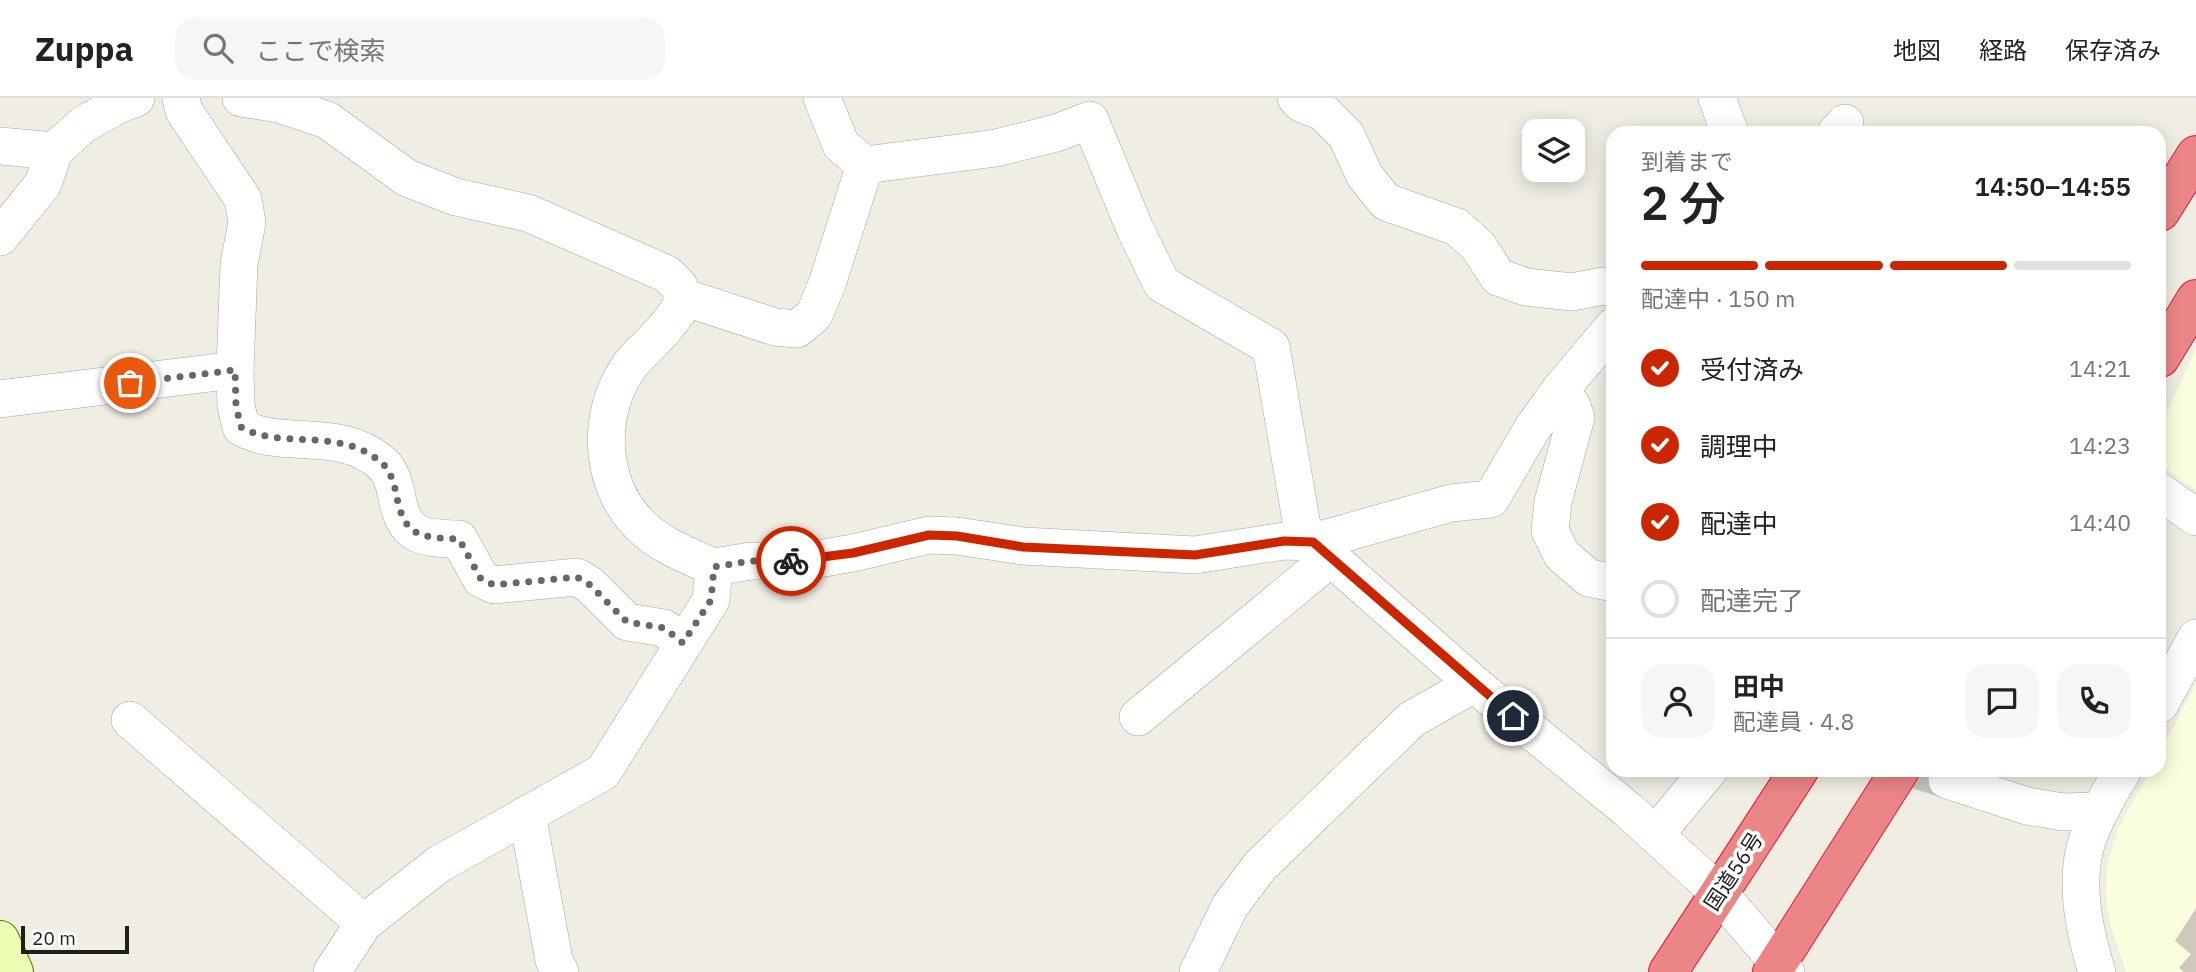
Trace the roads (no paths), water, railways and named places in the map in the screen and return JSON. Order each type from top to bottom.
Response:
[{"type":"highway","points":[[2166,203],[2196,156]]},
{"type":"highway","points":[[2166,348],[2196,299]]},
{"type":"highway","name":"国道56号","points":[[1668,972],[1794,777]]},
{"type":"highway","points":[[1778,969],[1896,777]]},
{"type":"street","points":[[0,237],[43,184],[54,151],[84,124],[117,105],[136,98]]},
{"type":"street","points":[[181,98],[184,111],[243,199],[247,223],[239,264],[235,370],[236,406],[241,427],[254,435],[333,440],[367,454],[384,465],[394,483],[399,509],[407,527],[422,536],[459,539],[481,579],[494,585],[577,577],[590,585],[627,622],[664,628],[683,643]]},
{"type":"street","points":[[241,98],[279,104],[327,120],[407,178],[456,197],[528,213],[667,274],[679,286],[683,297],[680,308],[656,339],[629,366],[614,393],[607,425],[607,464],[616,492],[640,526],[676,551],[714,567],[751,561],[806,561],[929,535],[957,536],[1023,547],[1195,555],[1284,541],[1322,550]]},
{"type":"street","points":[[822,98],[841,145],[865,165],[996,148],[1056,133],[1099,109],[1135,229],[1162,284],[1271,346],[1302,526],[1322,550],[1474,684],[1628,810],[1719,893],[1778,969]]},
{"type":"street","points":[[1296,98],[1302,104],[1323,112],[1346,135],[1364,176],[1386,202],[1457,227],[1478,246],[1498,277],[1526,287],[1572,292],[1606,287]]},
{"type":"street","points":[[1717,98],[1727,126]]},
{"type":"street","points":[[0,146],[54,151]]},
{"type":"street","points":[[683,297],[775,327],[797,329],[814,315],[827,284],[865,165]]},
{"type":"street","points":[[1138,717],[1322,550],[1451,503],[1491,499],[1532,429],[1560,390],[1606,335]]},
{"type":"street","points":[[0,398],[235,370]]},
{"type":"street","points":[[1560,390],[1572,406],[1576,417],[1553,502],[1550,531],[1562,555],[1589,578],[1606,581]]},
{"type":"street","points":[[2166,496],[2196,517]]},
{"type":"street","points":[[332,972],[364,923],[439,864],[603,772],[711,600],[714,567]]},
{"type":"street","points":[[2166,693],[2196,638]]},
{"type":"street","points":[[1198,972],[1230,906],[1260,866],[1412,719],[1474,684]]},
{"type":"street","points":[[130,720],[364,923]]},
{"type":"street","points":[[1655,835],[1703,777]]},
{"type":"street","points":[[2097,972],[2081,912],[2082,879],[2087,841],[2099,811],[2119,777]]},
{"type":"street","points":[[1947,780],[2027,806],[2063,811],[2099,811]]},
{"type":"street","points":[[527,814],[554,960],[560,972]]},
{"type":"street","points":[[0,940],[14,972]]},
{"type":"tunnel","points":[[1938,777],[1947,780]]}]
